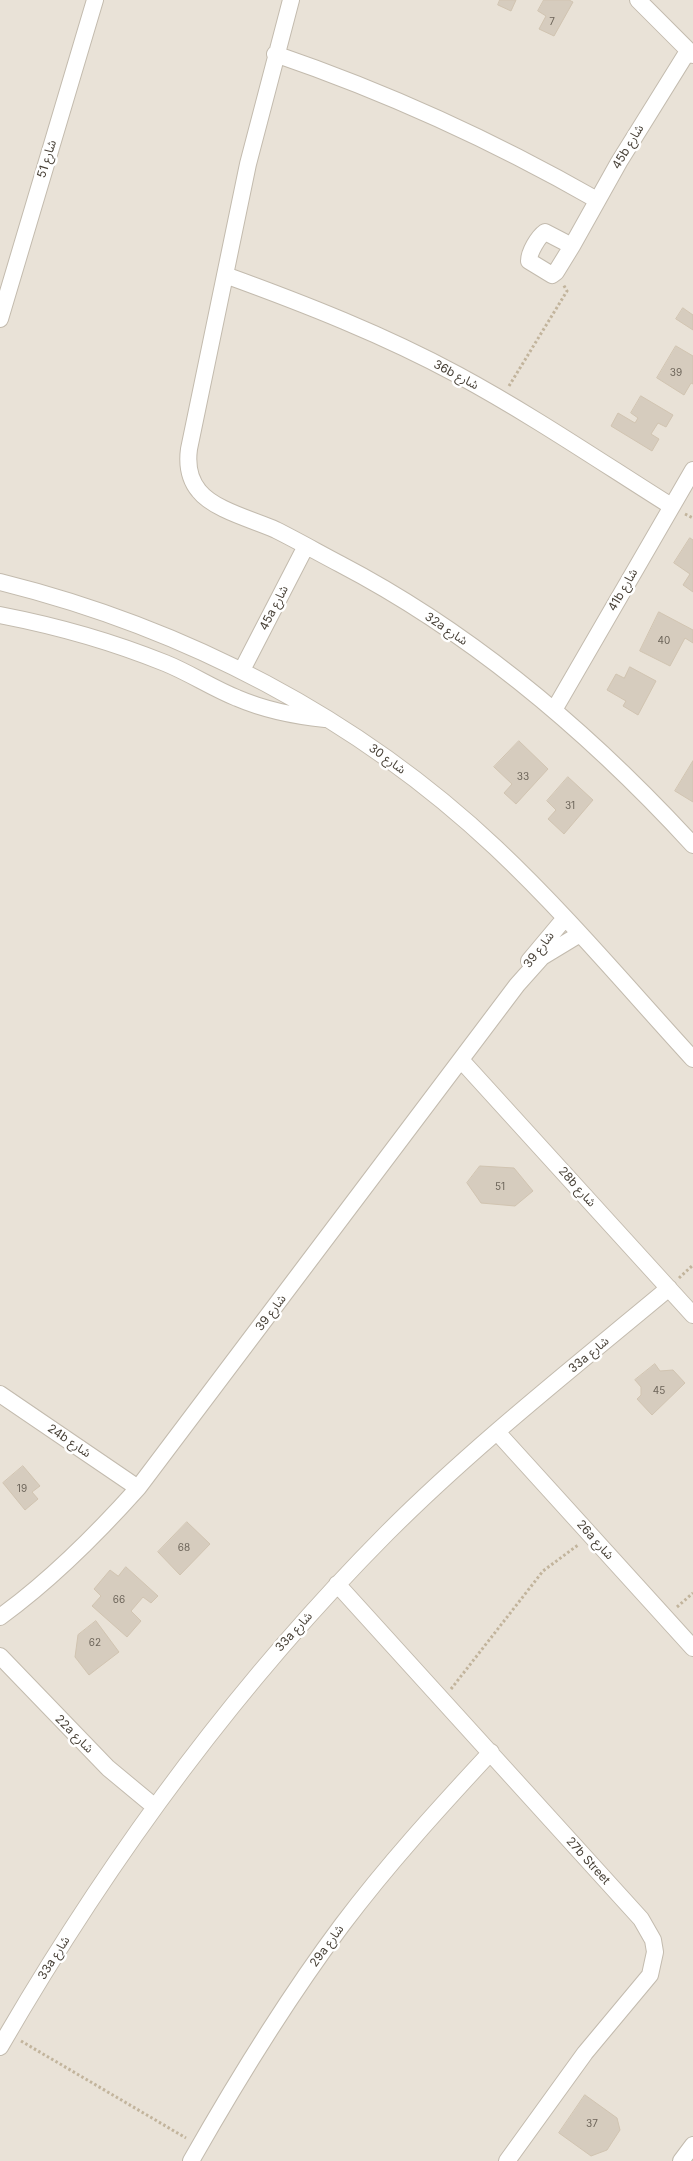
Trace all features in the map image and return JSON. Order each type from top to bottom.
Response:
[{"type":"street","name":"شارع 51","points":[[0,319],[95,0]]},
{"type":"street","name":"32a شارع","points":[[291,0],[275,54],[248,164],[189,449],[189,472],[193,483],[208,500],[306,546],[358,574],[460,637],[554,710],[610,761],[693,845]]},
{"type":"street","points":[[638,0],[691,53]]},
{"type":"street","name":"45b شارع","points":[[556,272],[596,200],[691,53]]},
{"type":"street","points":[[275,54],[342,77],[440,118],[535,165],[596,200]]},
{"type":"street","points":[[556,272],[550,275],[529,261],[529,256],[540,236],[549,232],[572,246]]},
{"type":"street","name":"36b شارع","points":[[225,275],[304,304],[382,337],[501,400],[671,506]]},
{"type":"street","name":"41b شارع","points":[[554,710],[693,470]]},
{"type":"street","name":"45a شارع","points":[[242,670],[306,546]]},
{"type":"street","name":"شارع 30","points":[[0,582],[113,616],[157,632],[242,670],[330,719],[415,780],[495,846],[580,934],[693,1059]]},
{"type":"street","points":[[0,615],[62,628],[127,648],[167,663],[235,698],[266,709],[297,717],[330,719]]},
{"type":"street","name":"شارع 39","points":[[517,985],[532,956],[565,918]]},
{"type":"street","name":"شارع 39","points":[[0,1617],[78,1550],[138,1488],[517,985],[542,957],[580,934]]},
{"type":"street","name":"28b شارع","points":[[461,1060],[693,1315]]},
{"type":"street","name":"33a شارع","points":[[4,2040],[64,1940],[155,1806],[242,1692],[337,1584],[395,1525],[497,1432],[669,1288]]},
{"type":"street","name":"24b شارع","points":[[0,1394],[138,1488]]},
{"type":"street","name":"26a شارع","points":[[497,1432],[693,1648]]},
{"type":"street","name":"27b Street","points":[[337,1584],[641,1919],[653,1940],[655,1952],[650,1975],[585,2053],[507,2161]]},
{"type":"street","name":"22a شارع","points":[[0,1656],[108,1768],[155,1806]]},
{"type":"street","name":"29a شارع","points":[[191,2161],[262,2042],[342,1925],[389,1865],[491,1752]]},
{"type":"street","points":[[681,2161],[693,2145]]},
{"type":"path","points":[[501,400],[567,292],[556,272]]},
{"type":"path","points":[[442,1699],[481,1654],[543,1571],[591,1536]]},
{"type":"path","points":[[665,1618],[693,1593]]},
{"type":"path","points":[[4,2040],[200,2146]]},
{"type":"shaded area","points":[[0,0],[693,0],[693,2161],[0,2161]]},
{"type":"building","points":[[500,0],[516,0],[511,11],[498,5]]},
{"type":"building","points":[[544,0],[569,0],[573,2],[554,36],[539,29],[546,16],[538,11]]},
{"type":"building","points":[[683,308],[693,315],[693,330],[676,319]]},
{"type":"building","points":[[676,346],[693,356],[693,384],[691,383],[684,395],[657,378]]},
{"type":"building","points":[[641,396],[673,415],[666,427],[658,423],[651,434],[659,439],[652,451],[611,426],[618,413],[635,423],[638,418],[631,413]]},
{"type":"building","points":[[690,538],[693,540],[693,592],[683,585],[690,574],[674,563]]},
{"type":"building","points":[[659,612],[693,630],[693,643],[685,638],[670,666],[640,651]]},
{"type":"building","points":[[630,667],[656,681],[638,715],[623,706],[626,701],[607,690],[616,674],[624,678]]},
{"type":"building","points":[[519,741],[548,769],[516,804],[504,793],[512,784],[494,767]]},
{"type":"building","points":[[693,761],[693,802],[675,791]]},
{"type":"building","points":[[568,777],[593,800],[564,834],[548,819],[556,810],[547,801]]},
{"type":"building","points":[[480,1166],[514,1168],[533,1191],[515,1206],[481,1203],[467,1183]]},
{"type":"building","points":[[655,1364],[660,1371],[673,1370],[685,1383],[652,1415],[637,1399],[641,1395],[641,1387],[635,1380]]},
{"type":"building","points":[[23,1466],[40,1486],[32,1492],[38,1499],[25,1510],[3,1483]]},
{"type":"building","points":[[187,1522],[210,1544],[180,1575],[158,1552]]},
{"type":"building","points":[[126,1567],[158,1596],[151,1603],[143,1597],[131,1611],[141,1621],[127,1637],[92,1606],[101,1596],[94,1589],[110,1570],[118,1576]]},
{"type":"building","points":[[96,1621],[119,1652],[89,1675],[75,1657],[78,1635]]},
{"type":"building","points":[[585,2095],[617,2118],[620,2130],[607,2150],[591,2156],[559,2133]]}]
